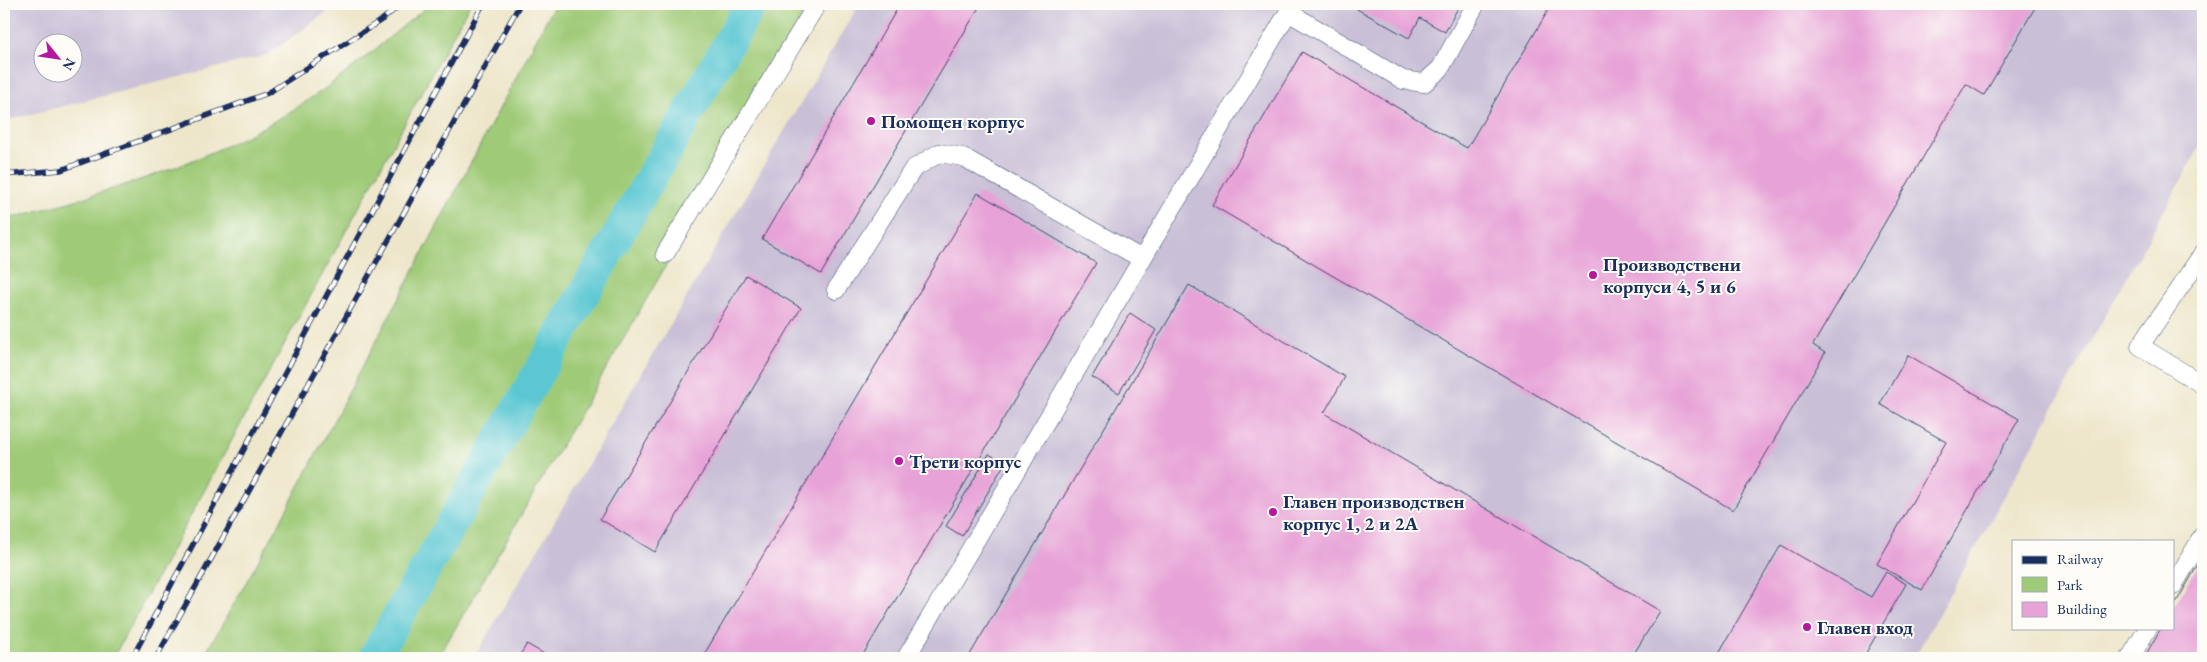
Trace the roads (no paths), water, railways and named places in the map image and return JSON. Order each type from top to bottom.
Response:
[{"type":"lane","points":[[665,254],[817,4]]},
{"type":"lane","points":[[906,658],[1291,8],[1403,80],[1424,83],[1440,69],[1476,4]]},
{"type":"lane","points":[[836,290],[913,169],[939,153],[963,157],[1142,260]]},
{"type":"lane","points":[[2203,253],[2140,346],[2203,385]]},
{"type":"lane","points":[[2174,584],[2203,535]]},
{"type":"lane","points":[[2130,658],[2147,630]]},
{"type":"waterway","points":[[374,658],[751,4]]},
{"type":"railway","points":[[4,175],[61,170],[268,93],[383,19],[401,4]]},
{"type":"railway","points":[[132,658],[483,4]]},
{"type":"railway","points":[[156,658],[520,4]]},
{"type":"place","name":"Помощен корпус","points":[[871,121]]},
{"type":"place","name":"Производствени корпуси 4, 5 и 6","points":[[1593,275]]},
{"type":"place","name":"Трети корпус","points":[[899,461]]},
{"type":"place","name":"Главен производствен корпус 1, 2 и 2А","points":[[1273,512]]},
{"type":"place","name":"Главен вход","points":[[1807,627]]}]
